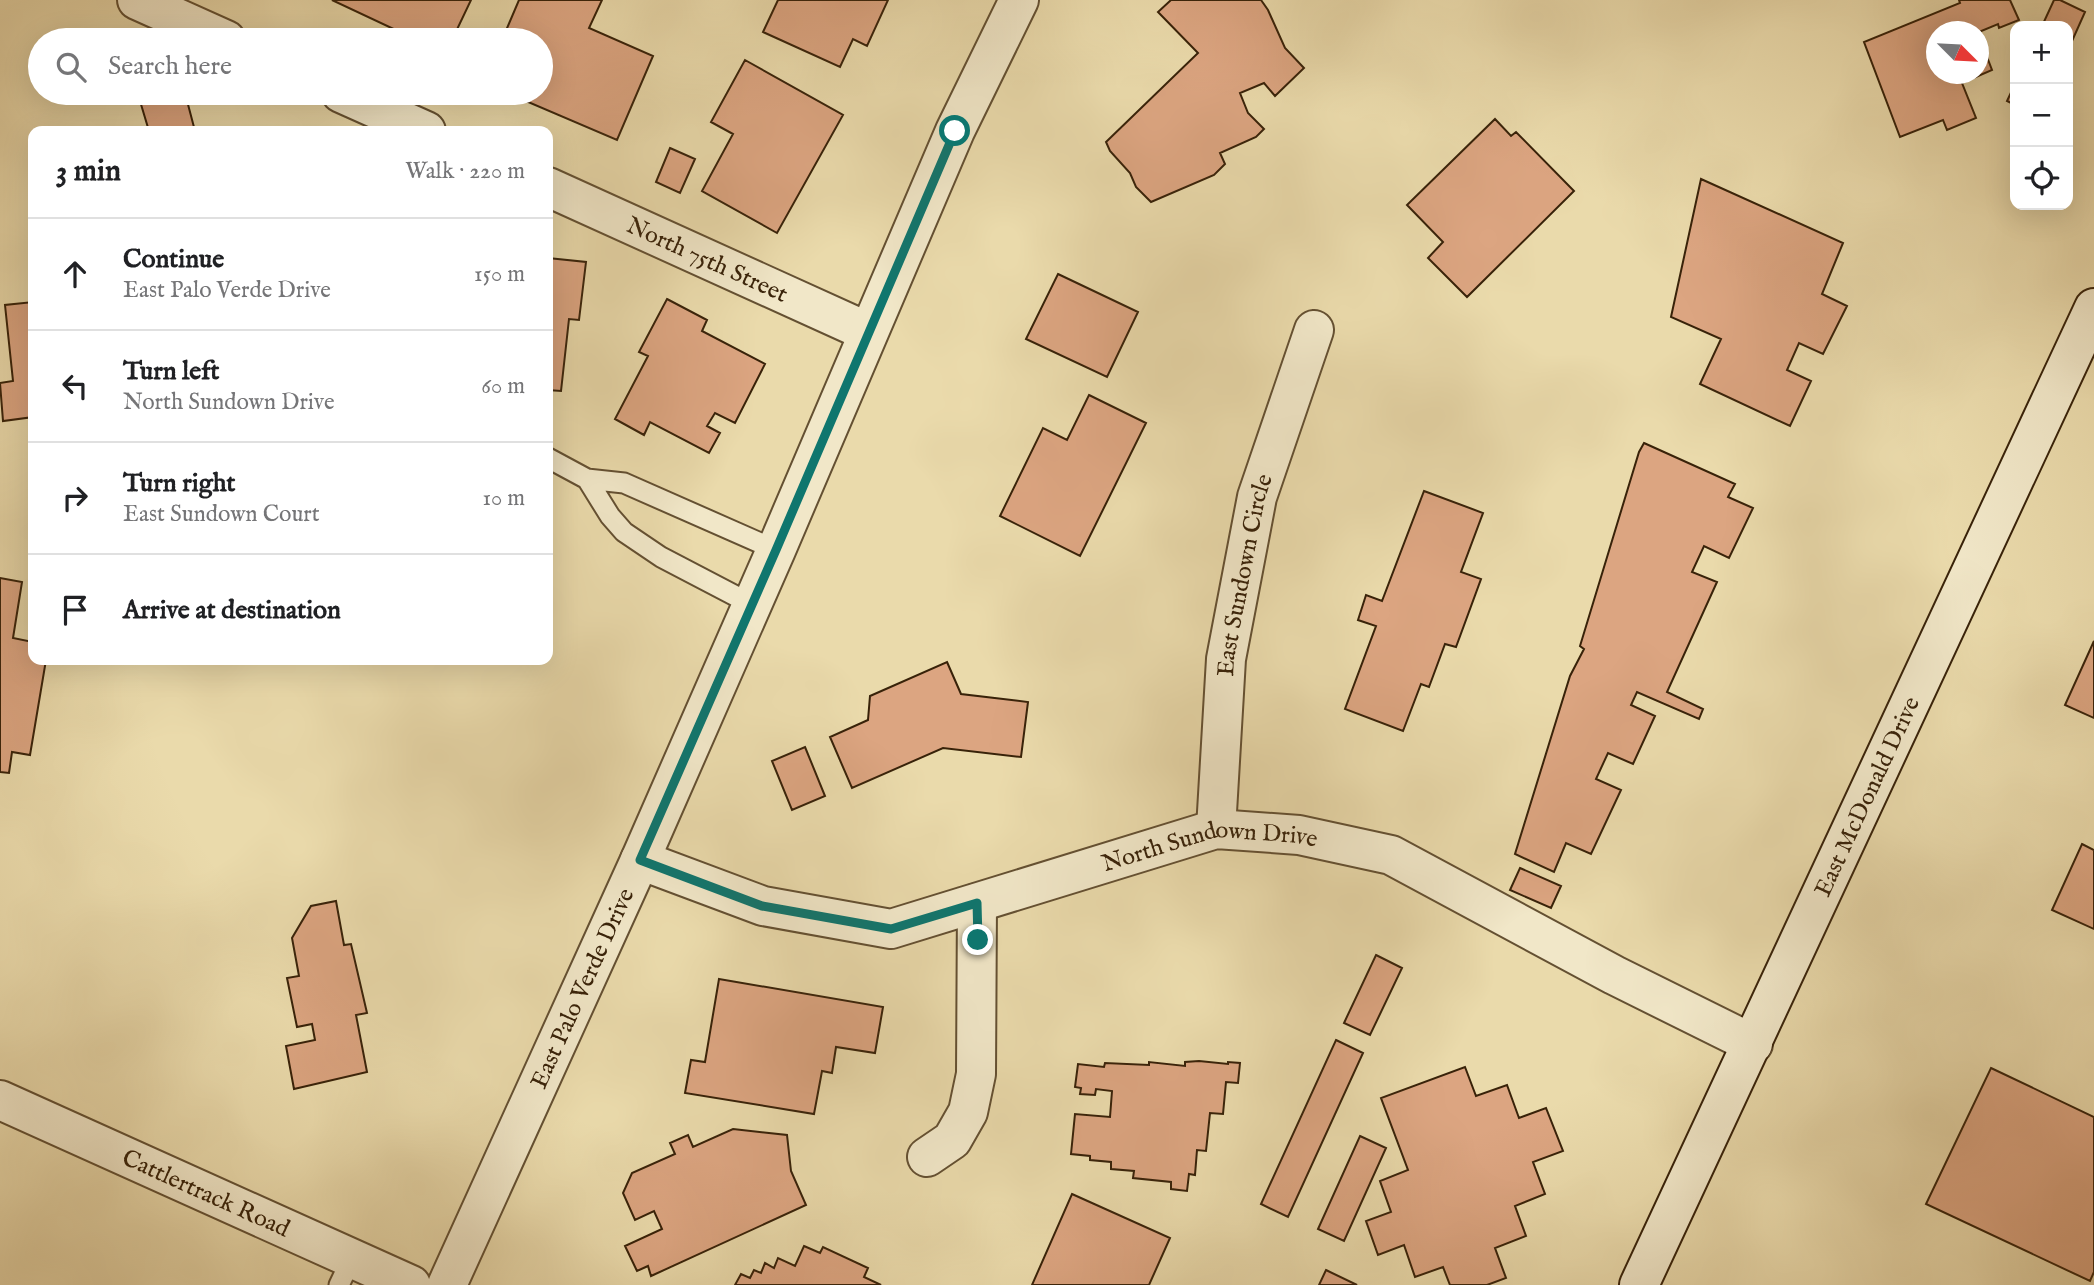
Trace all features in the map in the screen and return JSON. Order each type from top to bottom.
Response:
[{"type":"street","points":[[137,0],[199,28]]},
{"type":"street","name":"East Palo Verde Drive","points":[[447,1285],[640,860],[955,131],[1019,0]]},
{"type":"street","points":[[368,105],[415,126]]},
{"type":"street","name":"North 75th Street","points":[[553,189],[868,332]]},
{"type":"street","name":"East McDonald Drive","points":[[1639,1285],[2094,309]]},
{"type":"street","name":"East Sundown Circle","points":[[1216,829],[1226,659],[1257,497],[1314,330]]},
{"type":"street","name":"North Sundown Drive","points":[[640,860],[762,906],[891,929],[1216,829],[1299,835],[1391,855],[1614,975],[1753,1044]]},
{"type":"street","points":[[927,1157],[952,1140],[968,1112],[975,1074],[977,903]]},
{"type":"street","name":"Cattlertrack Road","points":[[0,1100],[345,1271],[411,1285]]},
{"type":"lane","points":[[553,461],[587,479],[624,483],[776,550]]},
{"type":"lane","points":[[587,479],[610,516],[624,532],[661,557],[751,604]]},
{"type":"building","points":[[332,0],[471,0],[458,28],[392,28]]},
{"type":"building","points":[[519,0],[602,0],[589,28],[653,56],[617,140],[535,105],[553,105],[553,28],[507,28]]},
{"type":"building","points":[[778,0],[888,0],[867,46],[853,39],[840,67],[763,32]]},
{"type":"building","points":[[1171,0],[1261,0],[1285,48],[1304,68],[1275,96],[1264,83],[1240,93],[1248,113],[1264,129],[1256,137],[1220,153],[1225,164],[1214,175],[1151,202],[1136,187],[1130,173],[1110,151],[1106,142],[1198,53],[1158,12]]},
{"type":"building","points":[[1959,0],[2010,0],[2019,20],[2010,21],[2010,24],[1999,28],[1998,24],[1989,28],[1989,21],[1926,21],[1926,84],[1962,84],[1976,118],[1947,130],[1943,120],[1900,137],[1864,42],[1960,3]]},
{"type":"building","points":[[2054,0],[2060,0],[2085,12],[2073,39],[2073,21],[2044,21]]},
{"type":"building","points":[[745,60],[843,115],[777,233],[702,191],[733,134],[711,122]]},
{"type":"building","points":[[141,105],[188,105],[194,126],[148,126]]},
{"type":"building","points":[[1495,119],[1511,136],[1516,132],[1574,191],[1467,297],[1428,258],[1443,242],[1407,205]]},
{"type":"building","points":[[670,148],[695,159],[680,193],[656,182]]},
{"type":"building","points":[[1701,179],[1843,243],[1822,294],[1847,306],[1823,354],[1799,343],[1787,370],[1811,381],[1790,426],[1700,384],[1721,339],[1671,317]]},
{"type":"building","points":[[553,259],[586,262],[579,320],[569,319],[561,391],[553,390]]},
{"type":"building","points":[[1058,274],[1138,312],[1107,377],[1026,339]]},
{"type":"building","points":[[667,299],[707,320],[702,331],[765,364],[735,423],[715,413],[707,426],[720,433],[709,453],[650,422],[644,435],[615,419],[648,356],[639,352]]},
{"type":"building","points":[[28,303],[28,418],[3,421],[0,383],[13,381],[5,305]]},
{"type":"building","points":[[1089,395],[1146,423],[1080,556],[1000,516],[1043,428],[1067,440]]},
{"type":"building","points":[[1644,443],[1735,484],[1728,497],[1753,508],[1729,558],[1704,546],[1692,572],[1717,582],[1667,692],[1703,709],[1699,719],[1637,692],[1631,705],[1655,716],[1633,764],[1608,753],[1596,779],[1621,790],[1591,854],[1566,843],[1554,872],[1515,854],[1570,676],[1584,649],[1580,646]]},
{"type":"building","points":[[1424,491],[1483,513],[1461,572],[1481,579],[1456,647],[1445,644],[1429,687],[1421,684],[1403,731],[1345,709],[1376,626],[1358,620],[1366,595],[1382,601]]},
{"type":"building","points":[[0,578],[22,582],[13,638],[28,641],[28,665],[45,665],[30,755],[12,752],[9,773],[0,772]]},
{"type":"building","points":[[2094,641],[2094,718],[2065,705]]},
{"type":"building","points":[[947,662],[961,694],[1028,702],[1021,757],[943,748],[852,788],[830,737],[868,720],[870,696]]},
{"type":"building","points":[[805,747],[825,796],[792,810],[772,761]]},
{"type":"building","points":[[2082,844],[2094,850],[2094,929],[2052,910]]},
{"type":"building","points":[[1520,868],[1561,886],[1551,908],[1510,890]]},
{"type":"building","points":[[336,901],[344,945],[351,944],[367,1013],[356,1015],[367,1072],[294,1089],[286,1046],[315,1040],[312,1024],[297,1027],[287,978],[299,976],[292,938],[311,906]]},
{"type":"building","points":[[1376,955],[1402,968],[1370,1035],[1344,1023]]},
{"type":"building","points":[[719,979],[883,1007],[875,1053],[836,1047],[832,1073],[822,1071],[814,1114],[685,1093],[691,1060],[705,1062]]},
{"type":"building","points":[[1336,1040],[1363,1053],[1288,1217],[1261,1204]]},
{"type":"building","points":[[1149,1062],[1185,1066],[1185,1062],[1240,1063],[1238,1083],[1226,1082],[1223,1114],[1210,1113],[1206,1151],[1197,1150],[1195,1175],[1189,1174],[1187,1191],[1171,1189],[1171,1182],[1133,1178],[1134,1171],[1111,1169],[1111,1162],[1090,1160],[1090,1156],[1071,1154],[1075,1114],[1110,1117],[1112,1091],[1096,1089],[1095,1095],[1080,1094],[1081,1088],[1075,1087],[1078,1064],[1104,1067],[1105,1063],[1149,1065]]},
{"type":"building","points":[[1465,1067],[1476,1096],[1507,1085],[1519,1118],[1546,1108],[1563,1151],[1533,1162],[1545,1194],[1515,1206],[1526,1236],[1495,1248],[1506,1278],[1487,1285],[1450,1285],[1443,1267],[1415,1277],[1404,1245],[1378,1255],[1366,1221],[1391,1212],[1380,1181],[1408,1170],[1381,1098]]},
{"type":"building","points":[[1991,1068],[2094,1117],[2094,1272],[2090,1281],[1926,1204]]},
{"type":"building","points":[[733,1129],[787,1135],[791,1171],[806,1205],[651,1276],[648,1266],[637,1271],[625,1246],[662,1229],[654,1211],[635,1220],[623,1193],[632,1173],[675,1154],[670,1143],[688,1135],[693,1147]]},
{"type":"building","points":[[1360,1136],[1386,1148],[1344,1241],[1318,1229]]},
{"type":"building","points":[[1072,1194],[1170,1238],[1149,1285],[1032,1285]]},
{"type":"building","points":[[804,1246],[820,1253],[823,1247],[868,1268],[864,1277],[881,1285],[735,1285],[741,1274],[750,1278],[754,1270],[761,1273],[765,1263],[774,1268],[778,1258],[795,1266]]},
{"type":"building","points":[[1326,1270],[1357,1285],[1319,1285]]},
{"type":"route","points":[[955,131],[640,860],[762,906],[891,929],[977,903],[978,940]]}]
